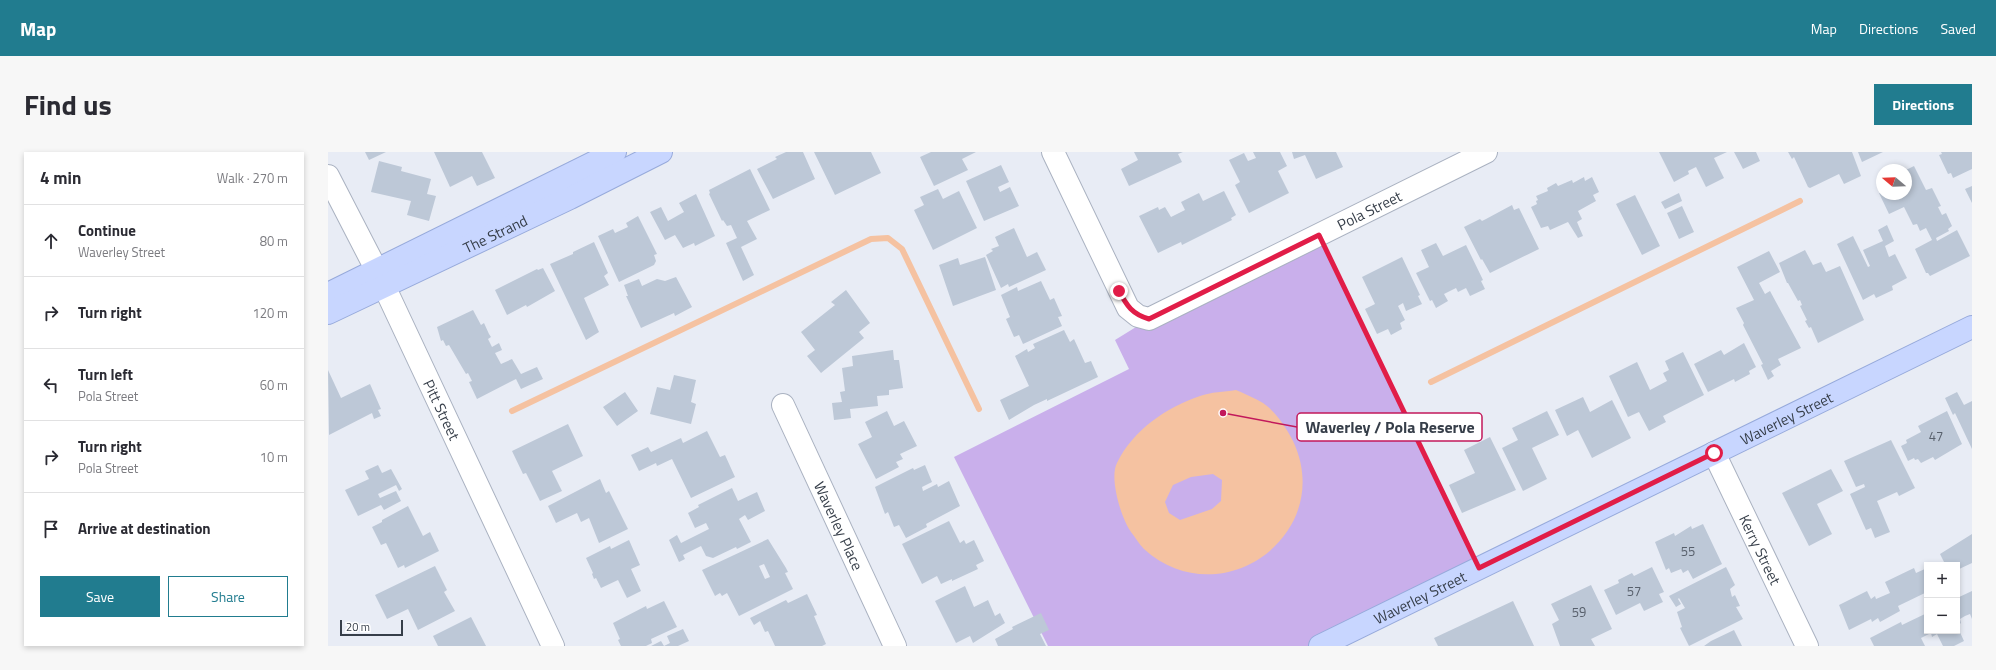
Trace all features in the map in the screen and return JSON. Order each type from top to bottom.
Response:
[{"type":"street","name":"The Strand","points":[[328,313],[380,279],[615,152]]},
{"type":"street","name":"The Strand","points":[[328,294],[380,279],[570,198],[661,152]]},
{"type":"street","name":"Pola Street","points":[[1053,152],[1128,308],[1138,316],[1149,319],[1486,152]]},
{"type":"street","name":"Pitt Street","points":[[328,176],[380,279],[553,646]]},
{"type":"street","name":"Waverley Street","points":[[1320,646],[1972,327]]},
{"type":"street","name":"Waverley Place","points":[[783,405],[895,646]]},
{"type":"street","name":"Kerry Street","points":[[1714,453],[1807,646]]},
{"type":"path","points":[[1319,235],[1479,568]]},
{"type":"shaded area","points":[[1319,235],[1479,568],[1320,646],[1048,646],[954,457],[1129,369],[1115,340],[1149,319]]},
{"type":"shaded area","points":[[1236,390],[1268,407],[1280,420],[1293,441],[1302,475],[1299,507],[1285,534],[1264,556],[1236,570],[1206,574],[1174,568],[1144,549],[1127,526],[1120,508],[1115,488],[1114,478],[1117,463],[1132,440],[1163,413],[1175,406],[1200,396]],"holes":[[[1213,474],[1222,480],[1221,501],[1212,509],[1180,520],[1169,513],[1165,502],[1173,485],[1191,477]]]},
{"type":"building","points":[[365,152],[386,152],[369,160]]},
{"type":"building","points":[[434,152],[482,152],[495,178],[477,186],[472,176],[450,187]]},
{"type":"building","points":[[786,152],[803,152],[815,179],[773,199],[757,169],[777,159],[775,157]]},
{"type":"building","points":[[814,152],[871,152],[881,173],[835,195]]},
{"type":"building","points":[[931,152],[976,152],[962,159],[968,170],[934,186],[920,157]]},
{"type":"building","points":[[1134,152],[1183,152],[1178,154],[1182,162],[1129,186],[1121,169],[1138,160]]},
{"type":"building","points":[[1253,152],[1280,152],[1287,166],[1278,171],[1289,193],[1249,213],[1235,185],[1240,182],[1229,160],[1244,153],[1248,161],[1256,158]]},
{"type":"building","points":[[1292,152],[1336,152],[1343,167],[1316,179],[1305,155],[1294,159]]},
{"type":"building","points":[[1659,152],[1727,152],[1714,158],[1724,178],[1706,187],[1696,167],[1688,171],[1689,174],[1674,182]]},
{"type":"building","points":[[1734,152],[1756,152],[1760,161],[1743,169]]},
{"type":"building","points":[[1788,152],[1852,152],[1861,176],[1844,184],[1839,174],[1810,188],[1808,187],[1794,157],[1792,159]]},
{"type":"building","points":[[1858,152],[1883,152],[1862,162]]},
{"type":"building","points":[[1941,152],[1972,152],[1972,169],[1953,178],[1951,173],[1948,174],[1939,155],[1942,154]]},
{"type":"building","points":[[379,161],[402,167],[401,171],[431,179],[427,194],[436,196],[429,221],[407,215],[411,201],[371,192]]},
{"type":"building","points":[[1001,165],[1009,182],[998,187],[1000,192],[1010,187],[1019,206],[984,221],[966,181]]},
{"type":"building","points":[[1914,166],[1926,190],[1932,188],[1941,206],[1938,207],[1942,215],[1946,213],[1952,226],[1948,229],[1949,231],[1936,238],[1937,241],[1957,230],[1970,256],[1930,276],[1926,273],[1915,249],[1932,240],[1926,228],[1920,231],[1917,224],[1913,225],[1904,207],[1889,214],[1882,200],[1912,200],[1912,167]]},
{"type":"building","points":[[750,169],[770,210],[747,221],[757,239],[741,247],[754,275],[743,281],[726,243],[737,238],[731,225],[727,226],[723,220],[722,221],[709,194],[709,190]]},
{"type":"building","points":[[1584,177],[1585,181],[1592,177],[1599,192],[1593,195],[1596,201],[1578,211],[1582,219],[1577,222],[1583,236],[1578,238],[1568,222],[1550,230],[1548,226],[1541,228],[1531,207],[1537,204],[1536,201],[1538,200],[1536,196],[1548,191],[1547,188],[1556,183],[1558,186],[1572,180],[1573,183]]},
{"type":"building","points":[[1972,186],[1972,203],[1965,189]]},
{"type":"building","points":[[938,189],[943,199],[959,191],[977,228],[933,250],[914,210],[924,205],[920,197]]},
{"type":"building","points":[[1224,191],[1236,215],[1231,218],[1232,220],[1182,245],[1181,242],[1158,253],[1139,216],[1158,207],[1159,210],[1165,207],[1171,217],[1185,210],[1181,202],[1199,193],[1203,201]]},
{"type":"building","points":[[1679,193],[1682,201],[1665,209],[1661,202]]},
{"type":"building","points":[[696,194],[715,236],[695,246],[694,243],[683,248],[675,235],[665,240],[650,212],[661,207],[668,221],[684,212],[679,203]]},
{"type":"building","points":[[1635,195],[1660,246],[1642,255],[1616,204]]},
{"type":"building","points":[[1512,205],[1514,210],[1519,208],[1539,249],[1490,273],[1482,259],[1481,260],[1464,227],[1480,219],[1482,221]]},
{"type":"building","points":[[1682,206],[1694,232],[1679,239],[1667,213]]},
{"type":"building","points":[[638,216],[657,254],[654,255],[656,261],[654,265],[619,282],[598,236],[613,229],[615,233],[628,227],[626,223]]},
{"type":"building","points":[[1887,225],[1894,241],[1885,246],[1889,257],[1895,254],[1907,278],[1892,286],[1893,290],[1876,298],[1874,294],[1863,300],[1837,244],[1853,236],[1868,267],[1870,266],[1863,250],[1883,241],[1878,230]]},
{"type":"building","points":[[1014,228],[1027,257],[1037,252],[1046,270],[1009,287],[1008,284],[1001,288],[986,255],[993,251],[991,249],[999,246],[995,237]]},
{"type":"building","points":[[594,242],[608,273],[604,276],[609,285],[584,298],[599,332],[586,340],[550,264],[573,254],[573,252]]},
{"type":"building","points":[[1436,243],[1443,256],[1466,245],[1483,280],[1481,281],[1485,289],[1470,296],[1466,288],[1458,292],[1456,288],[1444,294],[1448,301],[1436,308],[1432,300],[1430,301],[1416,273],[1429,267],[1421,250]]},
{"type":"building","points":[[1805,250],[1813,265],[1821,262],[1826,272],[1840,266],[1864,320],[1818,343],[1811,327],[1809,328],[1805,321],[1807,320],[1800,306],[1802,305],[1800,300],[1798,301],[1787,283],[1779,263]]},
{"type":"building","points":[[1769,251],[1780,272],[1759,283],[1765,294],[1770,291],[1801,348],[1778,359],[1781,365],[1771,371],[1774,376],[1768,380],[1761,365],[1763,364],[1736,308],[1754,300],[1737,267]]},
{"type":"building","points":[[985,257],[996,290],[953,306],[939,265],[958,258],[960,265]]},
{"type":"building","points":[[1402,257],[1420,295],[1418,296],[1422,304],[1406,311],[1403,303],[1398,306],[1405,320],[1400,323],[1402,329],[1391,335],[1388,329],[1377,334],[1365,309],[1375,304],[1362,277]]},
{"type":"building","points":[[543,268],[555,291],[527,307],[526,305],[507,315],[495,290],[537,269]]},
{"type":"building","points":[[676,277],[692,307],[675,316],[674,313],[641,328],[626,296],[628,296],[624,285],[639,279],[642,286],[657,279],[665,281]]},
{"type":"building","points":[[1041,281],[1050,300],[1054,298],[1062,316],[1058,317],[1062,326],[1023,344],[1019,335],[1014,337],[1006,319],[1010,317],[1001,295],[1017,287],[1018,291]]},
{"type":"building","points":[[846,290],[870,323],[859,332],[864,338],[821,373],[807,356],[815,350],[801,332],[835,305],[831,302]]},
{"type":"building","points":[[473,310],[481,325],[484,323],[491,337],[488,339],[492,347],[499,343],[502,350],[495,353],[501,364],[512,359],[521,374],[537,367],[543,379],[521,389],[516,379],[477,399],[469,382],[472,381],[468,373],[466,374],[449,345],[446,346],[443,340],[441,341],[437,327]]},
{"type":"building","points":[[1064,330],[1070,342],[1074,339],[1085,363],[1091,361],[1098,377],[1047,401],[1047,399],[1034,405],[1009,420],[1000,400],[1029,386],[1015,356],[1027,349],[1028,352],[1035,348],[1033,344]]},
{"type":"building","points":[[1744,343],[1756,367],[1749,371],[1750,374],[1735,382],[1734,379],[1708,392],[1694,364],[1721,350],[1724,355]]},
{"type":"building","points":[[893,350],[894,360],[899,360],[903,388],[889,390],[889,395],[877,396],[878,406],[850,409],[851,418],[834,420],[832,403],[842,402],[840,392],[845,391],[842,368],[853,366],[852,356]]},
{"type":"building","points":[[1683,352],[1704,395],[1663,416],[1666,422],[1649,431],[1639,412],[1628,417],[1609,376],[1637,362],[1650,390],[1667,381],[1663,373],[1669,370],[1665,361]]},
{"type":"building","points":[[328,370],[341,398],[370,384],[381,409],[378,410],[381,416],[374,419],[372,413],[329,435]]},
{"type":"building","points":[[674,375],[696,380],[691,402],[696,404],[691,424],[650,414],[657,387],[670,390]]},
{"type":"building","points":[[625,392],[638,411],[617,426],[603,407]]},
{"type":"building","points":[[1957,392],[1964,405],[1972,401],[1972,449],[1955,413],[1953,415],[1945,398]]},
{"type":"building","points":[[1583,397],[1590,412],[1612,400],[1631,438],[1592,458],[1578,430],[1567,436],[1555,410]]},
{"type":"building","points":[[887,411],[894,426],[904,421],[917,446],[900,454],[903,459],[896,462],[899,467],[876,479],[858,444],[872,437],[865,422]]},
{"type":"building","points":[[1547,411],[1559,435],[1532,448],[1547,479],[1523,491],[1502,448],[1518,440],[1512,428]]},
{"type":"building","points":[[1947,411],[1962,444],[1935,460],[1933,457],[1921,463],[1918,459],[1915,460],[1914,458],[1908,461],[1901,446],[1907,443],[1906,440],[1921,432],[1918,426]]},
{"type":"building","points":[[568,424],[583,456],[552,471],[562,491],[540,501],[526,473],[523,474],[512,451]]},
{"type":"building","points":[[707,431],[720,457],[725,455],[735,477],[691,498],[672,459],[657,466],[656,463],[639,471],[631,455],[648,447],[651,452],[681,438],[683,443]]},
{"type":"building","points":[[1490,437],[1516,490],[1462,513],[1449,485],[1475,473],[1464,450]]},
{"type":"building","points":[[1891,440],[1915,488],[1899,496],[1897,492],[1877,501],[1890,532],[1875,538],[1871,528],[1866,530],[1850,494],[1865,487],[1864,484],[1856,487],[1844,461]]},
{"type":"building","points":[[378,465],[382,473],[391,469],[402,489],[399,491],[396,485],[378,494],[380,498],[396,491],[401,501],[384,510],[381,505],[358,516],[345,490],[369,479],[365,471]]},
{"type":"building","points":[[925,465],[932,482],[922,487],[923,491],[937,484],[938,487],[949,481],[960,506],[926,524],[927,527],[906,538],[899,525],[894,527],[888,512],[885,514],[875,487],[913,468],[914,470]]},
{"type":"building","points":[[1831,469],[1843,491],[1817,504],[1832,534],[1809,546],[1782,493]]},
{"type":"building","points":[[600,479],[606,493],[609,491],[628,529],[599,543],[589,518],[581,522],[577,513],[556,523],[548,506]]},
{"type":"building","points":[[732,488],[738,501],[757,492],[765,511],[748,520],[745,515],[739,519],[751,542],[737,549],[736,547],[713,558],[706,556],[701,546],[683,555],[685,559],[679,562],[669,540],[677,535],[681,543],[709,529],[706,523],[695,528],[688,513],[699,507],[698,505]]},
{"type":"building","points":[[408,506],[423,536],[430,532],[439,551],[405,568],[404,565],[398,568],[386,543],[381,545],[372,527]]},
{"type":"building","points":[[949,521],[960,543],[964,540],[966,544],[974,540],[984,561],[976,565],[978,569],[952,581],[952,579],[941,584],[937,576],[922,584],[902,544]]},
{"type":"building","points":[[1703,524],[1722,564],[1693,579],[1688,570],[1683,573],[1681,569],[1671,573],[1669,568],[1666,570],[1655,542],[1674,533],[1675,536],[1691,526],[1692,529]]},
{"type":"building","points":[[1972,534],[1972,563],[1960,569],[1960,562],[1944,562],[1940,554]]},
{"type":"building","points":[[768,539],[788,572],[785,573],[793,589],[739,616],[727,593],[722,596],[720,593],[715,596],[702,570]],"holes":[[[764,564],[770,577],[765,579],[759,566]]]},
{"type":"building","points":[[629,540],[640,565],[631,569],[641,591],[627,598],[618,580],[601,588],[596,578],[594,579],[593,573],[586,558],[610,546],[611,549]]},
{"type":"building","points":[[435,566],[447,590],[444,592],[455,611],[418,630],[408,609],[387,619],[375,595]]},
{"type":"building","points":[[1652,567],[1664,592],[1659,594],[1663,602],[1644,611],[1640,603],[1616,615],[1604,590],[1619,583],[1618,580],[1632,573],[1634,576]]},
{"type":"building","points":[[1726,567],[1735,585],[1730,589],[1732,597],[1735,595],[1740,606],[1736,607],[1743,619],[1689,646],[1680,628],[1682,627],[1677,612],[1685,608],[1679,598],[1678,599],[1681,604],[1676,607],[1669,596]]},
{"type":"building","points":[[1914,568],[1916,573],[1924,569],[1924,593],[1898,606],[1900,611],[1880,622],[1878,618],[1872,622],[1871,619],[1849,630],[1839,605],[1867,591],[1871,599],[1875,596],[1876,599],[1890,593],[1885,582]]},
{"type":"building","points":[[1591,585],[1612,629],[1591,639],[1595,646],[1560,646],[1552,624],[1559,620],[1551,604]]},
{"type":"building","points":[[965,586],[974,607],[988,600],[995,616],[1000,613],[1005,623],[973,643],[970,636],[956,643],[935,601]]},
{"type":"building","points":[[1972,591],[1972,619],[1970,614],[1960,619],[1960,597]]},
{"type":"building","points":[[807,594],[817,615],[814,616],[826,644],[822,646],[775,646],[768,631],[765,632],[760,621],[754,625],[750,618],[786,600],[788,603]]},
{"type":"building","points":[[664,601],[677,627],[651,639],[652,643],[646,646],[621,646],[618,640],[620,639],[613,623],[646,606],[647,609]]},
{"type":"building","points":[[1513,601],[1534,646],[1438,646],[1434,638]]},
{"type":"building","points":[[1041,613],[1049,630],[1040,634],[1046,646],[998,646],[995,639],[1013,629],[1012,627]]},
{"type":"building","points":[[1924,614],[1924,634],[1929,634],[1921,638],[1925,646],[1874,646],[1870,638],[1901,622],[1902,625]]},
{"type":"building","points":[[471,617],[486,646],[438,646],[433,636]]},
{"type":"building","points":[[683,629],[689,641],[678,646],[664,646],[670,643],[667,636]]},
{"type":"building","points":[[1734,630],[1742,646],[1704,646],[1711,641]]},
{"type":"building","points":[[1960,632],[1964,641],[1954,646],[1943,646],[1937,634],[1960,634]]},
{"type":"building","points":[[661,641],[664,646],[651,646]]},
{"type":"waterway","points":[[1431,382],[1800,201]]},
{"type":"waterway","points":[[512,411],[871,239],[888,238],[902,249],[979,409]]},
{"type":"place","name":"Waverley / Pola Reserve","points":[[1223,413]]},
{"type":"route","points":[[1119,291],[1128,308],[1138,316],[1149,319],[1319,235],[1479,568],[1714,453]]}]
